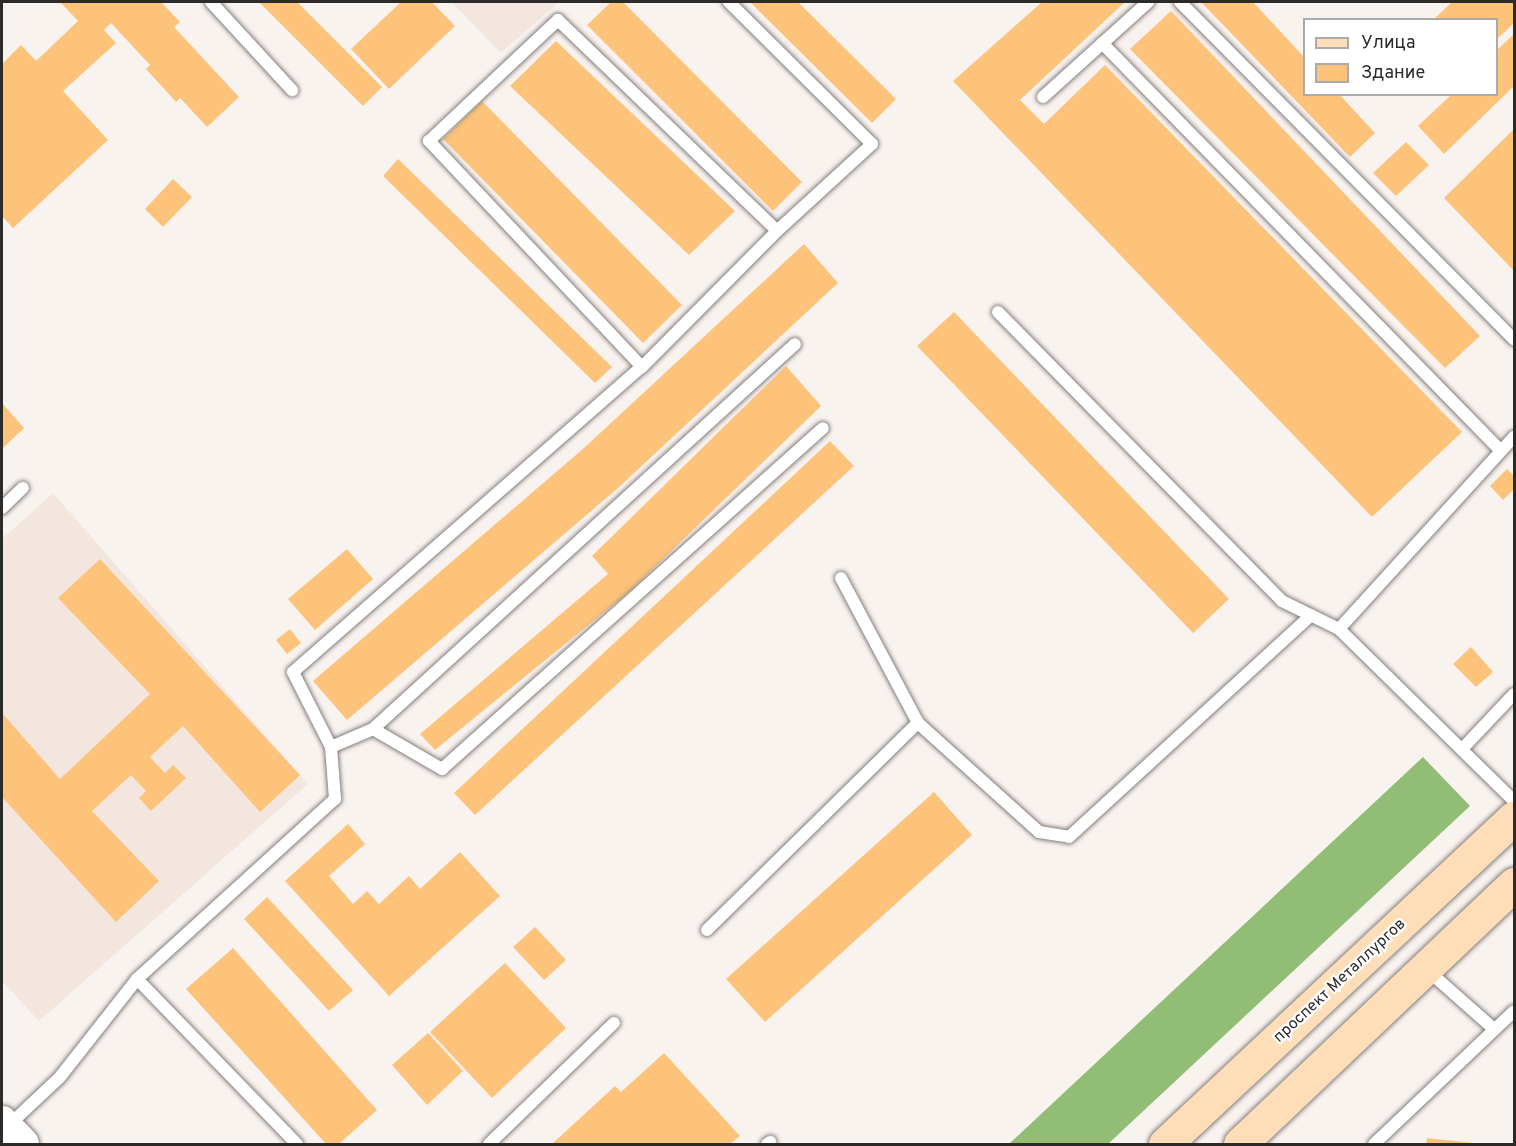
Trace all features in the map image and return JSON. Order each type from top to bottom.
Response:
[{"type":"main road","name":"проспект Металлургов","points":[[1165,1144],[1515,817]]},
{"type":"main road","points":[[1240,1144],[1515,884]]},
{"type":"lane","points":[[211,2],[292,90]]},
{"type":"lane","points":[[10,1131],[60,1077],[137,979],[335,799],[331,747],[293,672],[642,367],[777,231],[872,144],[729,2]]},
{"type":"lane","points":[[1042,97],[1148,2]]},
{"type":"lane","points":[[1180,2],[1515,340]]},
{"type":"lane","points":[[642,367],[429,141],[558,20],[777,231]]},
{"type":"lane","points":[[1102,43],[1500,450]]},
{"type":"lane","points":[[998,312],[1282,601],[1339,629],[1515,801]]},
{"type":"lane","points":[[331,747],[373,729],[795,344]]},
{"type":"lane","points":[[373,729],[442,769],[822,428]]},
{"type":"lane","points":[[1339,629],[1500,450],[1515,437]]},
{"type":"lane","points":[[2,508],[23,488]]},
{"type":"lane","points":[[841,578],[918,723],[1039,832],[1069,837],[1311,615]]},
{"type":"lane","points":[[1463,748],[1515,694]]},
{"type":"lane","points":[[707,930],[918,723]]},
{"type":"lane","points":[[1425,968],[1494,1029]]},
{"type":"lane","points":[[137,979],[297,1144]]},
{"type":"lane","points":[[1374,1144],[1515,1011]]},
{"type":"lane","points":[[489,1144],[614,1023]]},
{"type":"shaded area","points":[[451,2],[559,2],[501,53]]},
{"type":"shaded area","points":[[53,493],[308,784],[39,1021],[2,981],[2,539]]},
{"type":"green space","points":[[1423,757],[1470,806],[1108,1144],[1009,1144]]},
{"type":"building","points":[[60,2],[161,2],[180,22],[174,27],[239,97],[207,127],[180,98],[176,102],[146,69],[150,65],[111,23],[104,30],[116,43],[63,91],[108,140],[13,228],[2,216],[2,64],[21,45],[36,61],[78,21]]},
{"type":"building","points":[[259,2],[297,2],[382,87],[363,106]]},
{"type":"building","points":[[401,2],[432,2],[455,26],[389,89],[351,49]]},
{"type":"building","points":[[611,2],[623,2],[802,182],[773,211],[587,25]]},
{"type":"building","points":[[750,2],[798,2],[896,99],[872,123]]},
{"type":"building","points":[[1042,2],[1125,2],[1020,100],[1044,124],[1105,65],[1462,432],[1372,517],[953,81]]},
{"type":"building","points":[[1201,2],[1253,2],[1303,56],[1303,96],[1341,96],[1375,133],[1350,157]]},
{"type":"building","points":[[1452,2],[1514,2],[1514,23],[1498,38],[1498,18],[1435,18]]},
{"type":"building","points":[[1171,11],[1480,336],[1445,368],[1130,49]]},
{"type":"building","points":[[1514,34],[1514,86],[1444,154],[1418,126],[1450,96],[1498,96],[1498,49]]},
{"type":"building","points":[[556,41],[735,211],[689,255],[510,86]]},
{"type":"building","points":[[482,101],[682,305],[643,343],[443,139]]},
{"type":"building","points":[[1514,129],[1514,271],[1444,198]]},
{"type":"building","points":[[1406,142],[1429,165],[1396,196],[1373,173]]},
{"type":"building","points":[[398,159],[612,367],[595,383],[383,176]]},
{"type":"building","points":[[173,179],[192,197],[163,227],[145,209]]},
{"type":"building","points":[[804,244],[838,283],[618,488],[347,720],[313,681],[584,448]]},
{"type":"building","points":[[954,312],[1229,599],[1193,633],[917,346]]},
{"type":"building","points":[[786,366],[821,406],[630,591],[435,750],[420,734],[608,574],[592,556]]},
{"type":"building","points":[[2,403],[24,428],[2,449]]},
{"type":"building","points":[[830,441],[854,466],[475,815],[454,793]]},
{"type":"building","points":[[1507,469],[1514,476],[1514,489],[1503,500],[1490,486]]},
{"type":"building","points":[[347,549],[373,579],[315,630],[288,599]]},
{"type":"building","points":[[100,559],[300,775],[260,812],[183,726],[150,757],[165,773],[173,765],[186,778],[151,811],[139,798],[146,791],[131,775],[92,811],[159,881],[116,922],[2,797],[2,713],[60,779],[150,694],[58,598]]},
{"type":"building","points":[[290,629],[301,643],[287,654],[276,640]]},
{"type":"building","points":[[1471,647],[1493,672],[1476,687],[1453,664]]},
{"type":"building","points":[[934,792],[972,835],[765,1022],[726,979]]},
{"type":"building","points":[[348,824],[365,844],[329,876],[353,904],[367,891],[379,904],[409,876],[420,889],[460,852],[500,896],[389,996],[285,881]]},
{"type":"building","points":[[267,897],[353,990],[329,1011],[244,919]]},
{"type":"building","points":[[535,927],[566,960],[544,980],[513,947]]},
{"type":"building","points":[[233,948],[377,1110],[339,1144],[326,1144],[186,989]]},
{"type":"building","points":[[505,963],[566,1028],[492,1098],[430,1032]]},
{"type":"building","points":[[428,1033],[463,1071],[427,1105],[392,1065]]},
{"type":"building","points":[[664,1053],[740,1136],[730,1144],[552,1144],[615,1086],[621,1092]]},
{"type":"building","points":[[1427,1138],[1473,1143],[1473,1144],[1426,1144]]}]
